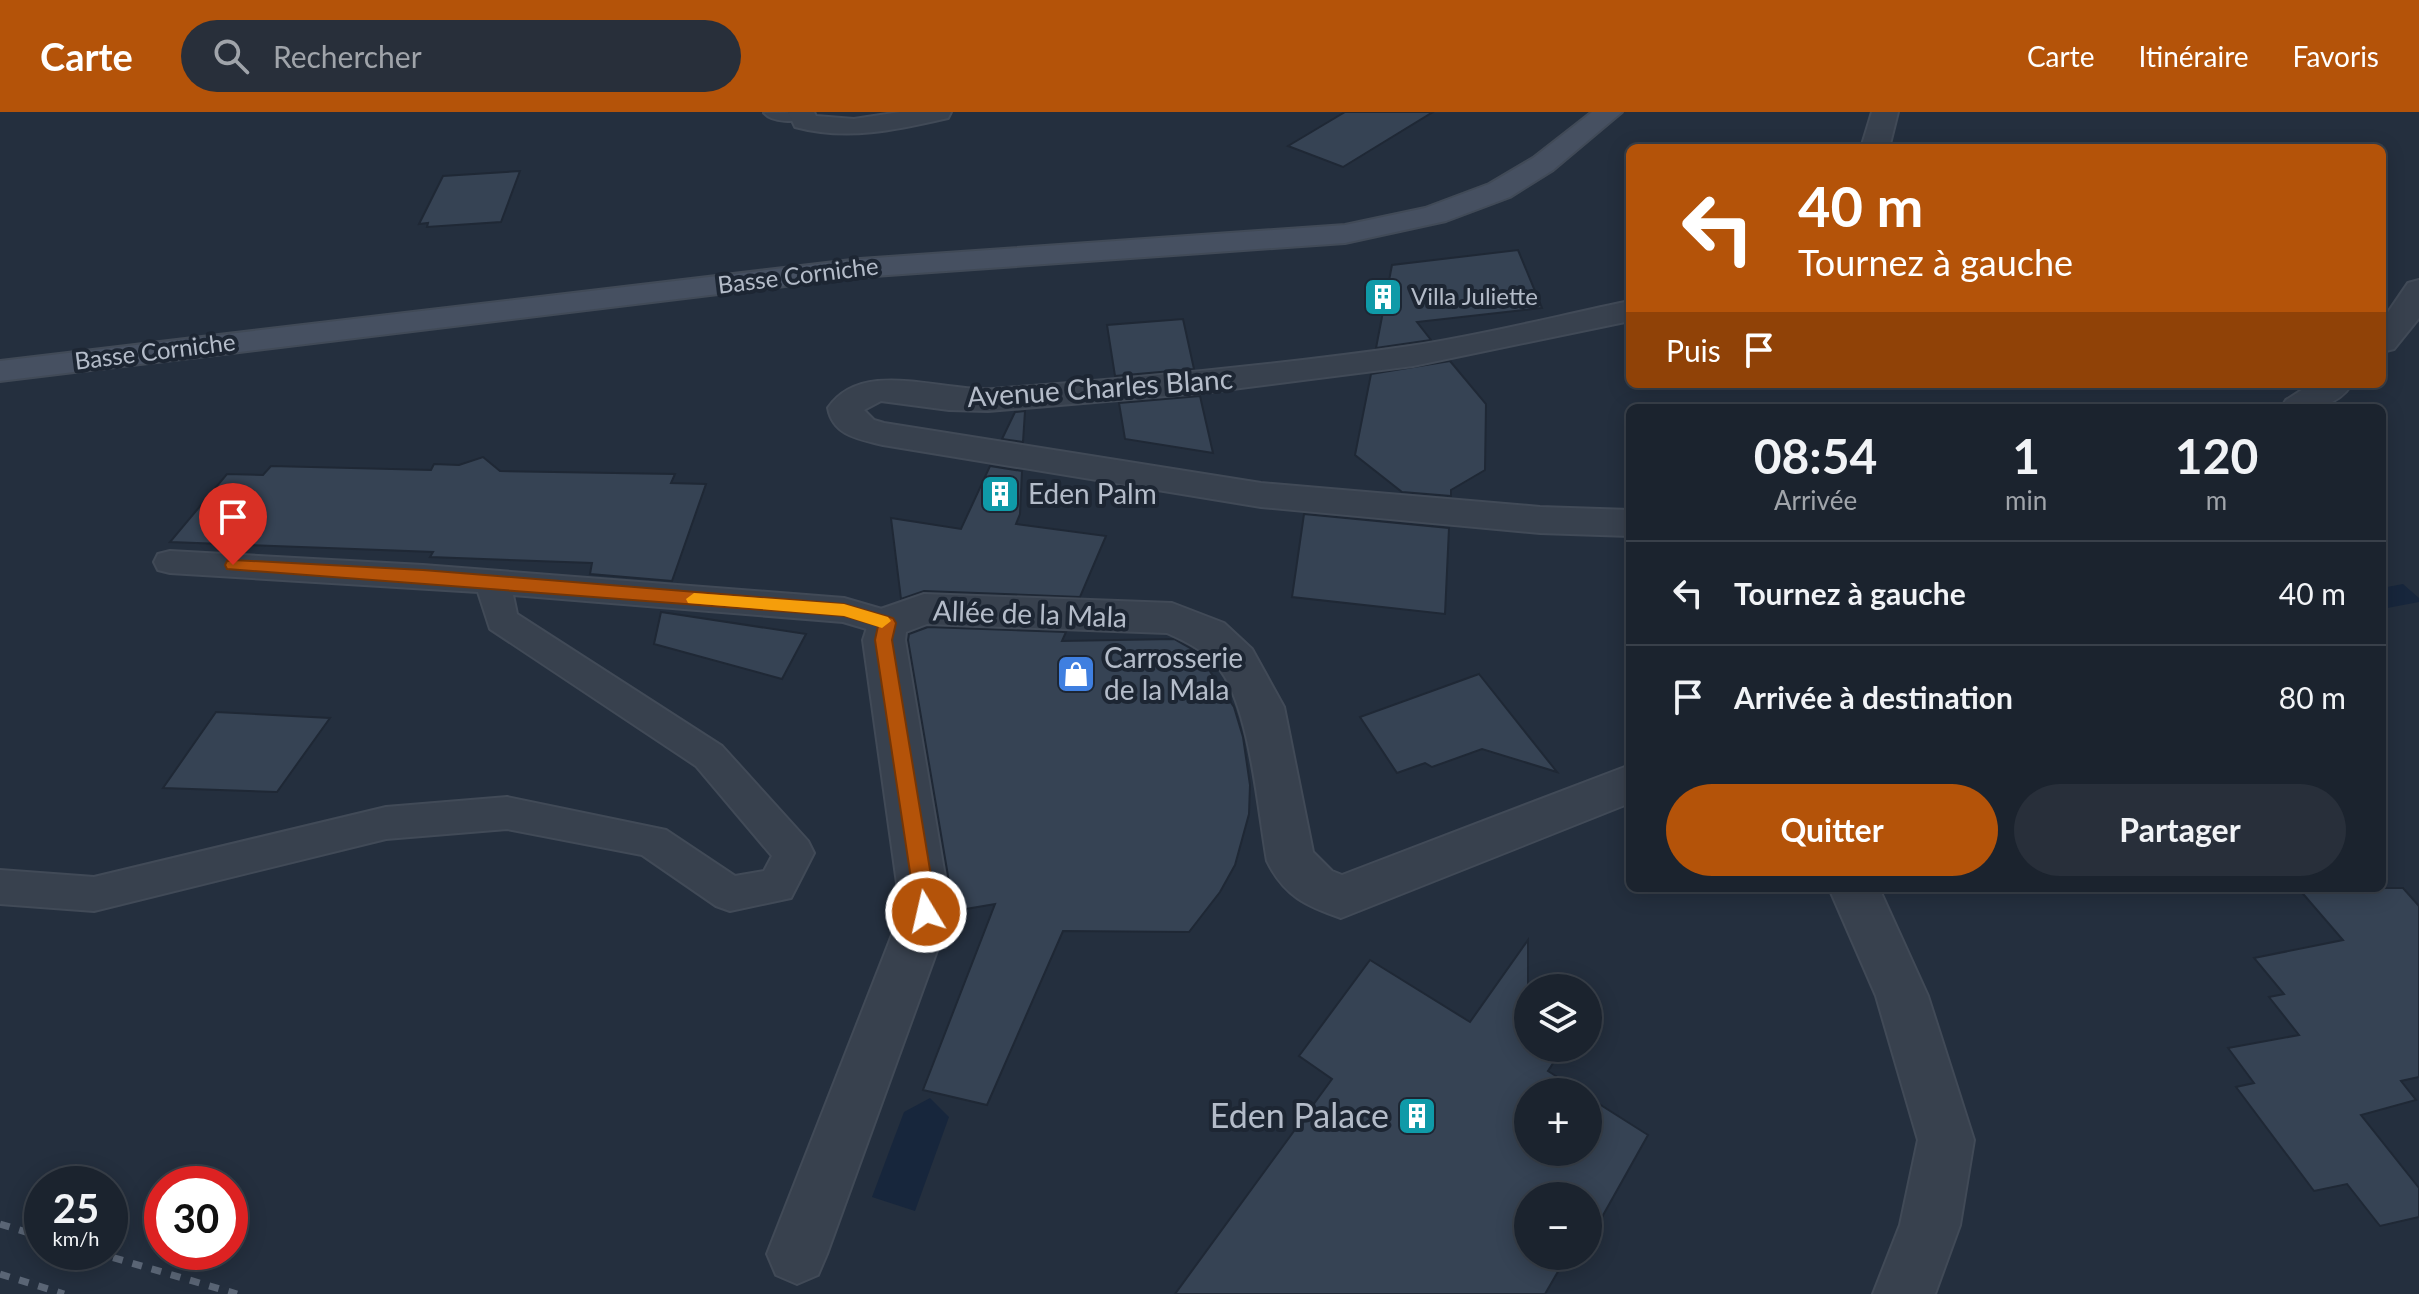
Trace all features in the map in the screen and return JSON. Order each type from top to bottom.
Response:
[{"type":"main road","name":"Basse Corniche","points":[[0,371],[860,268],[1345,234],[1408,223],[1470,204],[1521,179],[1609,112]]},
{"type":"street","points":[[792,113],[817,126],[837,127],[938,112]]},
{"type":"street","points":[[1876,144],[1885,112]]},
{"type":"street","points":[[2386,337],[2412,305],[2419,290]]},
{"type":"street","name":"Avenue Charles Blanc","points":[[1626,312],[1413,356],[1216,381],[988,400],[952,399],[888,390],[868,392],[854,399],[846,408],[848,418],[861,428],[883,434],[1261,495],[1540,520],[1626,523]]},
{"type":"street","points":[[2305,404],[2329,388]]},
{"type":"street","name":"Allée de la Mala","points":[[887,623],[924,609],[1172,618],[1209,634],[1237,660],[1262,707],[1291,861],[1315,886],[1341,897],[1626,785]]},
{"type":"street","points":[[797,1254],[926,912],[884,640],[887,623]]},
{"type":"street","points":[[1856,892],[1902,996],[1946,1140],[1930,1225],[1904,1294]]},
{"type":"lane","points":[[170,562],[844,610],[887,623]]},
{"type":"lane","points":[[0,887],[94,894],[386,823],[507,813],[652,841],[730,894],[777,886],[794,853],[709,756],[502,620],[493,583]]},
{"type":"water","points":[[2403,584],[2419,598],[2419,602],[2386,608],[2386,587]]},
{"type":"water","points":[[930,1098],[949,1117],[915,1211],[872,1197],[904,1112]]},
{"type":"building","points":[[1345,112],[1433,112],[1343,167],[1288,146]]},
{"type":"building","points":[[520,171],[501,222],[427,227],[428,223],[419,224],[443,176]]},
{"type":"building","points":[[1518,250],[1542,308],[1417,322],[1431,340],[1376,348],[1392,265]]},
{"type":"building","points":[[1183,319],[1194,369],[1115,376],[1107,325]]},
{"type":"building","points":[[1450,361],[1486,404],[1485,470],[1451,490],[1451,496],[1402,492],[1355,455],[1371,374]]},
{"type":"building","points":[[1200,396],[1213,453],[1125,439],[1119,403]]},
{"type":"building","points":[[1025,411],[1023,442],[1002,439],[1015,412]]},
{"type":"building","points":[[483,457],[500,471],[675,474],[671,483],[706,484],[672,581],[590,574],[592,563],[430,557],[433,552],[170,542],[227,474],[263,475],[271,466],[431,470],[434,464],[459,465]]},
{"type":"building","points":[[990,466],[1022,471],[1020,514],[1016,524],[1106,536],[1080,597],[924,591],[901,599],[891,518],[961,529]]},
{"type":"building","points":[[1304,514],[1449,528],[1445,614],[1292,597]]},
{"type":"building","points":[[661,612],[806,634],[782,679],[654,644]]},
{"type":"building","points":[[928,627],[1066,632],[1062,641],[1174,639],[1197,652],[1234,707],[1243,737],[1250,785],[1249,814],[1235,865],[1220,892],[1189,932],[1063,931],[987,1105],[923,1090],[995,904],[954,911],[908,640],[909,634]]},
{"type":"building","points":[[1479,674],[1557,772],[1482,749],[1432,767],[1425,763],[1397,773],[1360,717]]},
{"type":"building","points":[[216,712],[330,718],[277,792],[163,788]]},
{"type":"building","points":[[2386,888],[2403,888],[2419,906],[2419,1077],[2401,1081],[2416,1100],[2361,1115],[2419,1188],[2419,1217],[2380,1226],[2347,1184],[2314,1191],[2236,1087],[2254,1083],[2228,1048],[2299,1035],[2269,997],[2284,994],[2254,958],[2343,940],[2301,892],[2386,892]]},
{"type":"building","name":"Eden Palace","points":[[1528,940],[1528,974],[1514,974],[1514,1062],[1554,1062],[1548,1071],[1559,1078],[1514,1078],[1514,1166],[1602,1166],[1602,1106],[1648,1135],[1602,1217],[1602,1182],[1514,1182],[1514,1270],[1559,1270],[1545,1294],[1175,1294],[1332,1079],[1299,1056],[1370,960],[1470,1022]]},
{"type":"railway","points":[[0,1224],[24,1231]]},
{"type":"railway","points":[[128,1262],[237,1294]]},
{"type":"railway","points":[[0,1274],[64,1294]]},
{"type":"slow traffic","points":[[694,599],[844,610],[882,621]]},
{"type":"place","name":"Villa Juliette","points":[[1383,297]]},
{"type":"place","name":"Eden Palm","points":[[1000,494]]},
{"type":"place","name":"Carrosserie de la Mala","points":[[1076,674]]},
{"type":"place","name":"Eden Palace","points":[[1417,1116]]},
{"type":"route","points":[[233,565],[423,576],[844,610],[887,623],[884,640],[926,912]]}]
